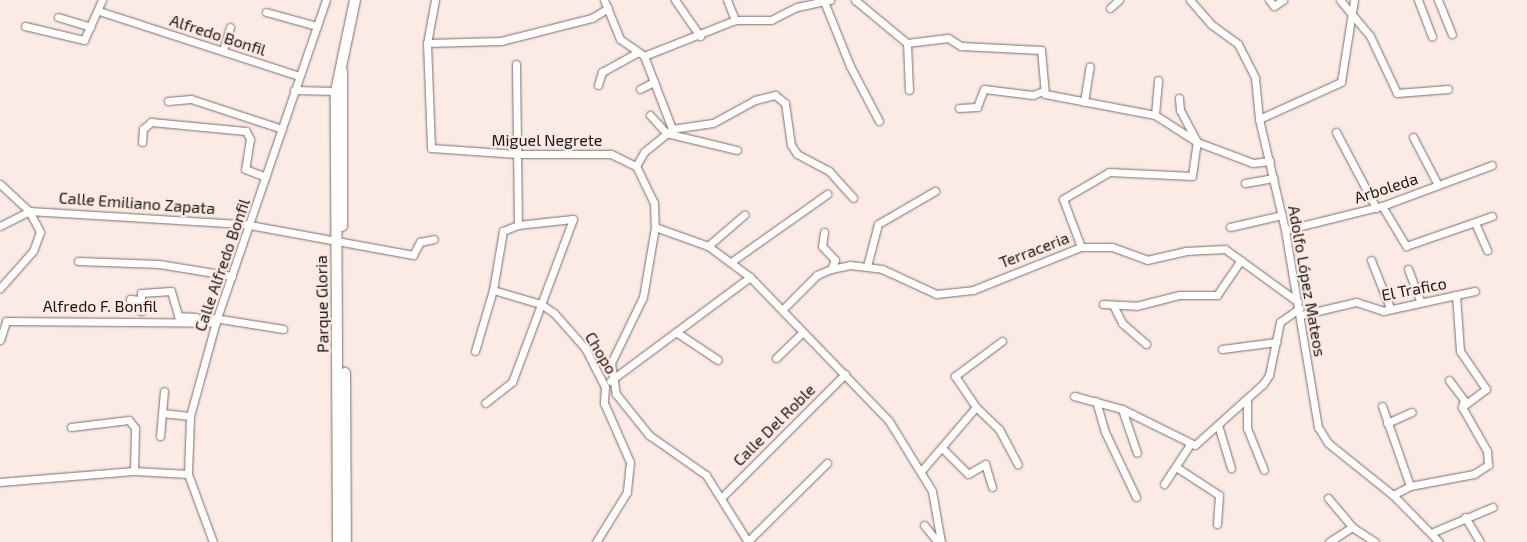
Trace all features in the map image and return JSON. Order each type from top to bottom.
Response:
[{"type":"main road","name":"Parque Gloria","points":[[340,156],[336,91],[355,0]]},
{"type":"main road","name":"Parque Gloria","points":[[341,67],[339,240],[346,542]]},
{"type":"main road","name":"Parque Gloria","points":[[338,542],[344,446]]},
{"type":"street","points":[[25,26],[80,40],[91,27],[102,0]]},
{"type":"street","name":"Calle Alfredo Bonfil","points":[[213,542],[188,474],[190,416],[217,321],[326,0]]},
{"type":"street","name":"Miguel Negrete","points":[[435,0],[427,43],[431,148],[517,154],[612,154],[636,166]]},
{"type":"street","points":[[604,0],[620,39],[636,53],[644,56],[700,36],[735,20],[770,20],[795,3],[828,2],[850,66],[879,121]]},
{"type":"street","points":[[675,0],[700,36]]},
{"type":"street","points":[[727,0],[735,20]]},
{"type":"street","points":[[855,0],[907,43],[948,38],[961,46],[1041,50],[1043,90]]},
{"type":"street","points":[[1110,8],[1119,0]]},
{"type":"street","name":"Adolfo López Mateos","points":[[1190,0],[1247,56],[1256,78],[1259,119],[1274,178],[1300,308],[1318,427],[1342,455],[1393,495],[1435,539]]},
{"type":"street","points":[[1268,0],[1274,6],[1283,0]]},
{"type":"street","points":[[1340,0],[1353,11],[1397,93],[1448,89]]},
{"type":"street","points":[[1259,119],[1341,82],[1354,0]]},
{"type":"street","points":[[1418,0],[1432,36]]},
{"type":"street","points":[[1438,0],[1452,34]]},
{"type":"street","points":[[427,43],[501,41],[592,18],[608,8]]},
{"type":"street","name":"Alfredo Bonfil","points":[[99,11],[299,76]]},
{"type":"street","points":[[266,12],[317,26]]},
{"type":"street","points":[[58,17],[91,27]]},
{"type":"street","points":[[223,50],[230,27]]},
{"type":"street","points":[[907,43],[910,90]]},
{"type":"street","points":[[598,85],[602,72],[636,53]]},
{"type":"street","points":[[644,56],[669,131]]},
{"type":"street","points":[[516,64],[518,225]]},
{"type":"street","points":[[1084,102],[1090,66]]},
{"type":"street","points":[[1155,115],[1158,80]]},
{"type":"street","points":[[640,89],[654,82]]},
{"type":"street","points":[[959,108],[976,107],[984,88],[1033,95],[1043,90],[1084,102],[1155,115],[1197,142],[1253,163],[1270,161]]},
{"type":"street","points":[[294,90],[336,91]]},
{"type":"street","points":[[827,463],[748,542],[722,496],[706,475],[634,422],[612,379],[611,363],[649,278],[655,226],[654,204],[636,166],[644,152],[669,131],[713,123],[755,100],[779,97],[785,103],[790,145],[798,154],[830,172],[854,198]]},
{"type":"street","points":[[1080,246],[1063,199],[1109,172],[1192,176],[1197,142],[1180,110],[1180,98]]},
{"type":"street","points":[[168,101],[191,99],[282,129]]},
{"type":"street","points":[[650,115],[669,131],[736,150]]},
{"type":"street","points":[[142,142],[144,129],[151,122],[246,131],[250,139],[244,169],[266,176]]},
{"type":"street","points":[[1336,132],[1379,207],[1406,246],[1492,216]]},
{"type":"street","points":[[1413,137],[1438,185]]},
{"type":"street","name":"Arboleda","points":[[1285,230],[1379,207],[1492,164]]},
{"type":"street","points":[[1245,183],[1274,178]]},
{"type":"street","points":[[0,184],[28,211],[40,232],[39,241],[0,288]]},
{"type":"street","points":[[867,266],[878,224],[935,191]]},
{"type":"street","points":[[731,262],[827,194]]},
{"type":"street","points":[[0,226],[28,211]]},
{"type":"street","name":"Calle Emiliano Zapata","points":[[28,211],[250,226],[339,240],[413,255],[420,242],[434,239]]},
{"type":"street","points":[[708,246],[744,215]]},
{"type":"street","points":[[1230,227],[1282,215]]},
{"type":"street","points":[[475,351],[493,290],[503,231],[518,225],[573,219],[512,382],[485,403]]},
{"type":"street","points":[[1475,223],[1488,250]]},
{"type":"street","points":[[655,226],[708,246],[750,276],[889,422],[922,470],[932,491],[940,542]]},
{"type":"street","points":[[824,232],[822,246],[835,260],[831,269]]},
{"type":"street","name":"Terraceria","points":[[783,309],[817,275],[831,269],[867,266],[936,294],[973,290],[1080,246],[1112,247],[1147,260],[1185,251],[1225,249],[1300,308]]},
{"type":"street","points":[[1103,304],[1114,306],[1179,295],[1217,295],[1241,260]]},
{"type":"street","points":[[1371,260],[1390,308]]},
{"type":"street","points":[[78,261],[159,264],[232,276]]},
{"type":"street","points":[[1408,269],[1420,301]]},
{"type":"street","points":[[605,387],[612,379],[750,276]]},
{"type":"street","points":[[141,310],[141,300],[146,290],[171,291],[178,316],[283,329]]},
{"type":"street","name":"Chopo","points":[[493,290],[541,304],[585,348],[605,387],[604,403],[630,462],[627,492],[596,542]]},
{"type":"street","name":"El Trafico","points":[[1300,308],[1356,302],[1377,311],[1475,291]]},
{"type":"street","points":[[1456,295],[1460,351],[1486,389],[1462,407]]},
{"type":"street","points":[[130,299],[141,300]]},
{"type":"street","points":[[1114,306],[1122,323],[1146,344]]},
{"type":"street","points":[[1164,484],[1189,446],[1218,425],[1247,400],[1269,375],[1280,322],[1300,308]]},
{"type":"street","name":"Alfredo F. Bonfil","points":[[0,340],[6,321],[217,321]]},
{"type":"street","points":[[676,332],[718,360]]},
{"type":"street","points":[[776,358],[803,332]]},
{"type":"street","points":[[1002,341],[955,376],[976,407],[999,429],[1018,464]]},
{"type":"street","points":[[1222,349],[1277,342]]},
{"type":"street","name":"Calle Del Roble","points":[[722,496],[844,374]]},
{"type":"street","points":[[1393,495],[1410,486],[1474,474],[1488,465],[1487,451],[1462,407],[1464,400],[1448,380]]},
{"type":"street","points":[[160,436],[164,391]]},
{"type":"street","points":[[1074,396],[1122,409],[1189,446]]},
{"type":"street","points":[[1247,400],[1247,428],[1264,470]]},
{"type":"street","points":[[1096,401],[1105,432],[1136,497]]},
{"type":"street","points":[[1382,406],[1410,486]]},
{"type":"street","points":[[922,470],[943,450],[976,407]]},
{"type":"street","points":[[1122,409],[1137,452]]},
{"type":"street","points":[[1387,423],[1412,412]]},
{"type":"street","points":[[162,413],[190,416]]},
{"type":"street","points":[[71,427],[130,420],[135,428],[134,471]]},
{"type":"street","points":[[1218,425],[1231,468]]},
{"type":"street","points":[[943,450],[968,474],[985,464],[992,487]]},
{"type":"street","points":[[1176,467],[1219,495],[1217,524]]},
{"type":"street","points":[[0,482],[134,471],[188,474]]},
{"type":"street","points":[[1328,498],[1352,527],[1375,542]]},
{"type":"street","points":[[1435,539],[1466,517],[1493,507]]},
{"type":"street","points":[[1466,517],[1480,542]]},
{"type":"street","points":[[924,525],[940,542]]},
{"type":"street","points":[[1329,542],[1352,527]]}]
